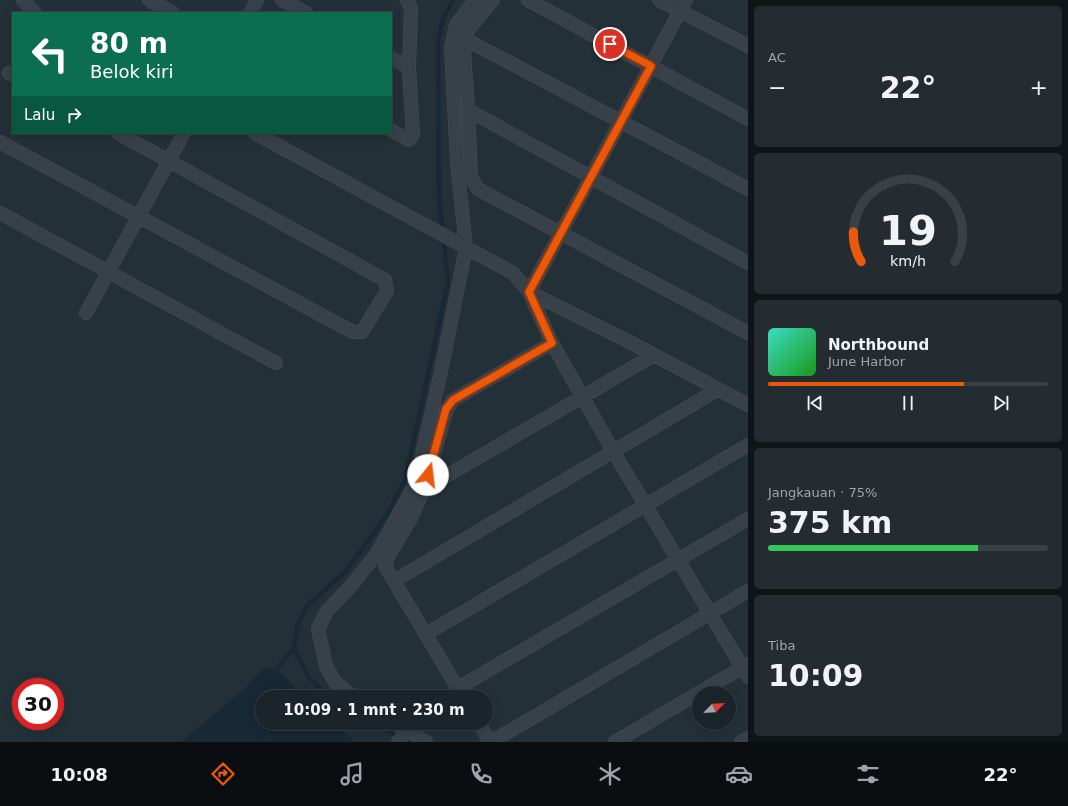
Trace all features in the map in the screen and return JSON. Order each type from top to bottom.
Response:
[{"type":"street","points":[[23,0],[34,12]]},
{"type":"street","points":[[150,0],[171,12]]},
{"type":"street","points":[[251,12],[257,0]]},
{"type":"street","points":[[282,0],[304,12]]},
{"type":"street","points":[[392,131],[409,140],[413,135],[409,67],[410,8],[407,0]]},
{"type":"street","points":[[345,690],[335,682],[326,666],[318,629],[327,611],[351,586],[377,553],[415,485],[440,376],[461,245],[451,48],[456,25],[475,0]]},
{"type":"street","points":[[493,0],[468,30],[465,39],[464,52],[471,177],[478,189],[748,333]]},
{"type":"street","points":[[528,0],[748,118]]},
{"type":"street","points":[[659,0],[683,6],[748,46]]},
{"type":"street","points":[[529,292],[622,122],[683,6]]},
{"type":"street","points":[[465,39],[748,189]]},
{"type":"street","points":[[392,58],[409,67]]},
{"type":"street","points":[[468,110],[748,264]]},
{"type":"street","points":[[0,142],[353,332],[362,332],[387,291],[385,280],[120,134]]},
{"type":"street","points":[[86,314],[183,134]]},
{"type":"street","points":[[257,134],[513,273],[529,292],[552,343],[582,396],[645,505],[746,670],[615,742]]},
{"type":"street","points":[[0,213],[276,363]]},
{"type":"street","points":[[529,292],[654,355],[717,390],[748,405]]},
{"type":"street","points":[[459,690],[385,566],[388,555],[410,520],[424,489],[446,409],[453,400],[552,343]]},
{"type":"street","points":[[424,489],[654,355]]},
{"type":"street","points":[[394,581],[717,390]]},
{"type":"street","points":[[426,634],[748,445]]},
{"type":"street","points":[[466,690],[678,560],[748,519]]},
{"type":"street","points":[[483,730],[490,742],[748,591]]},
{"type":"street","points":[[398,742],[406,731],[426,742]]},
{"type":"street","points":[[741,742],[748,738]]},
{"type":"water","points":[[267,668],[278,671],[283,674],[296,690],[255,690],[255,730],[341,730],[351,737],[353,742],[181,742],[242,691],[262,670]]},
{"type":"waterway","points":[[321,690],[309,677],[294,648],[297,628],[306,607],[346,571],[386,516],[405,480],[448,282],[439,198],[438,41],[444,16],[453,0]]},
{"type":"waterway","points":[[273,673],[294,648]]},
{"type":"waterway","points":[[387,730],[409,742]]},
{"type":"route","points":[[428,475],[446,409],[453,400],[552,343],[529,292],[651,66],[610,44]]}]
